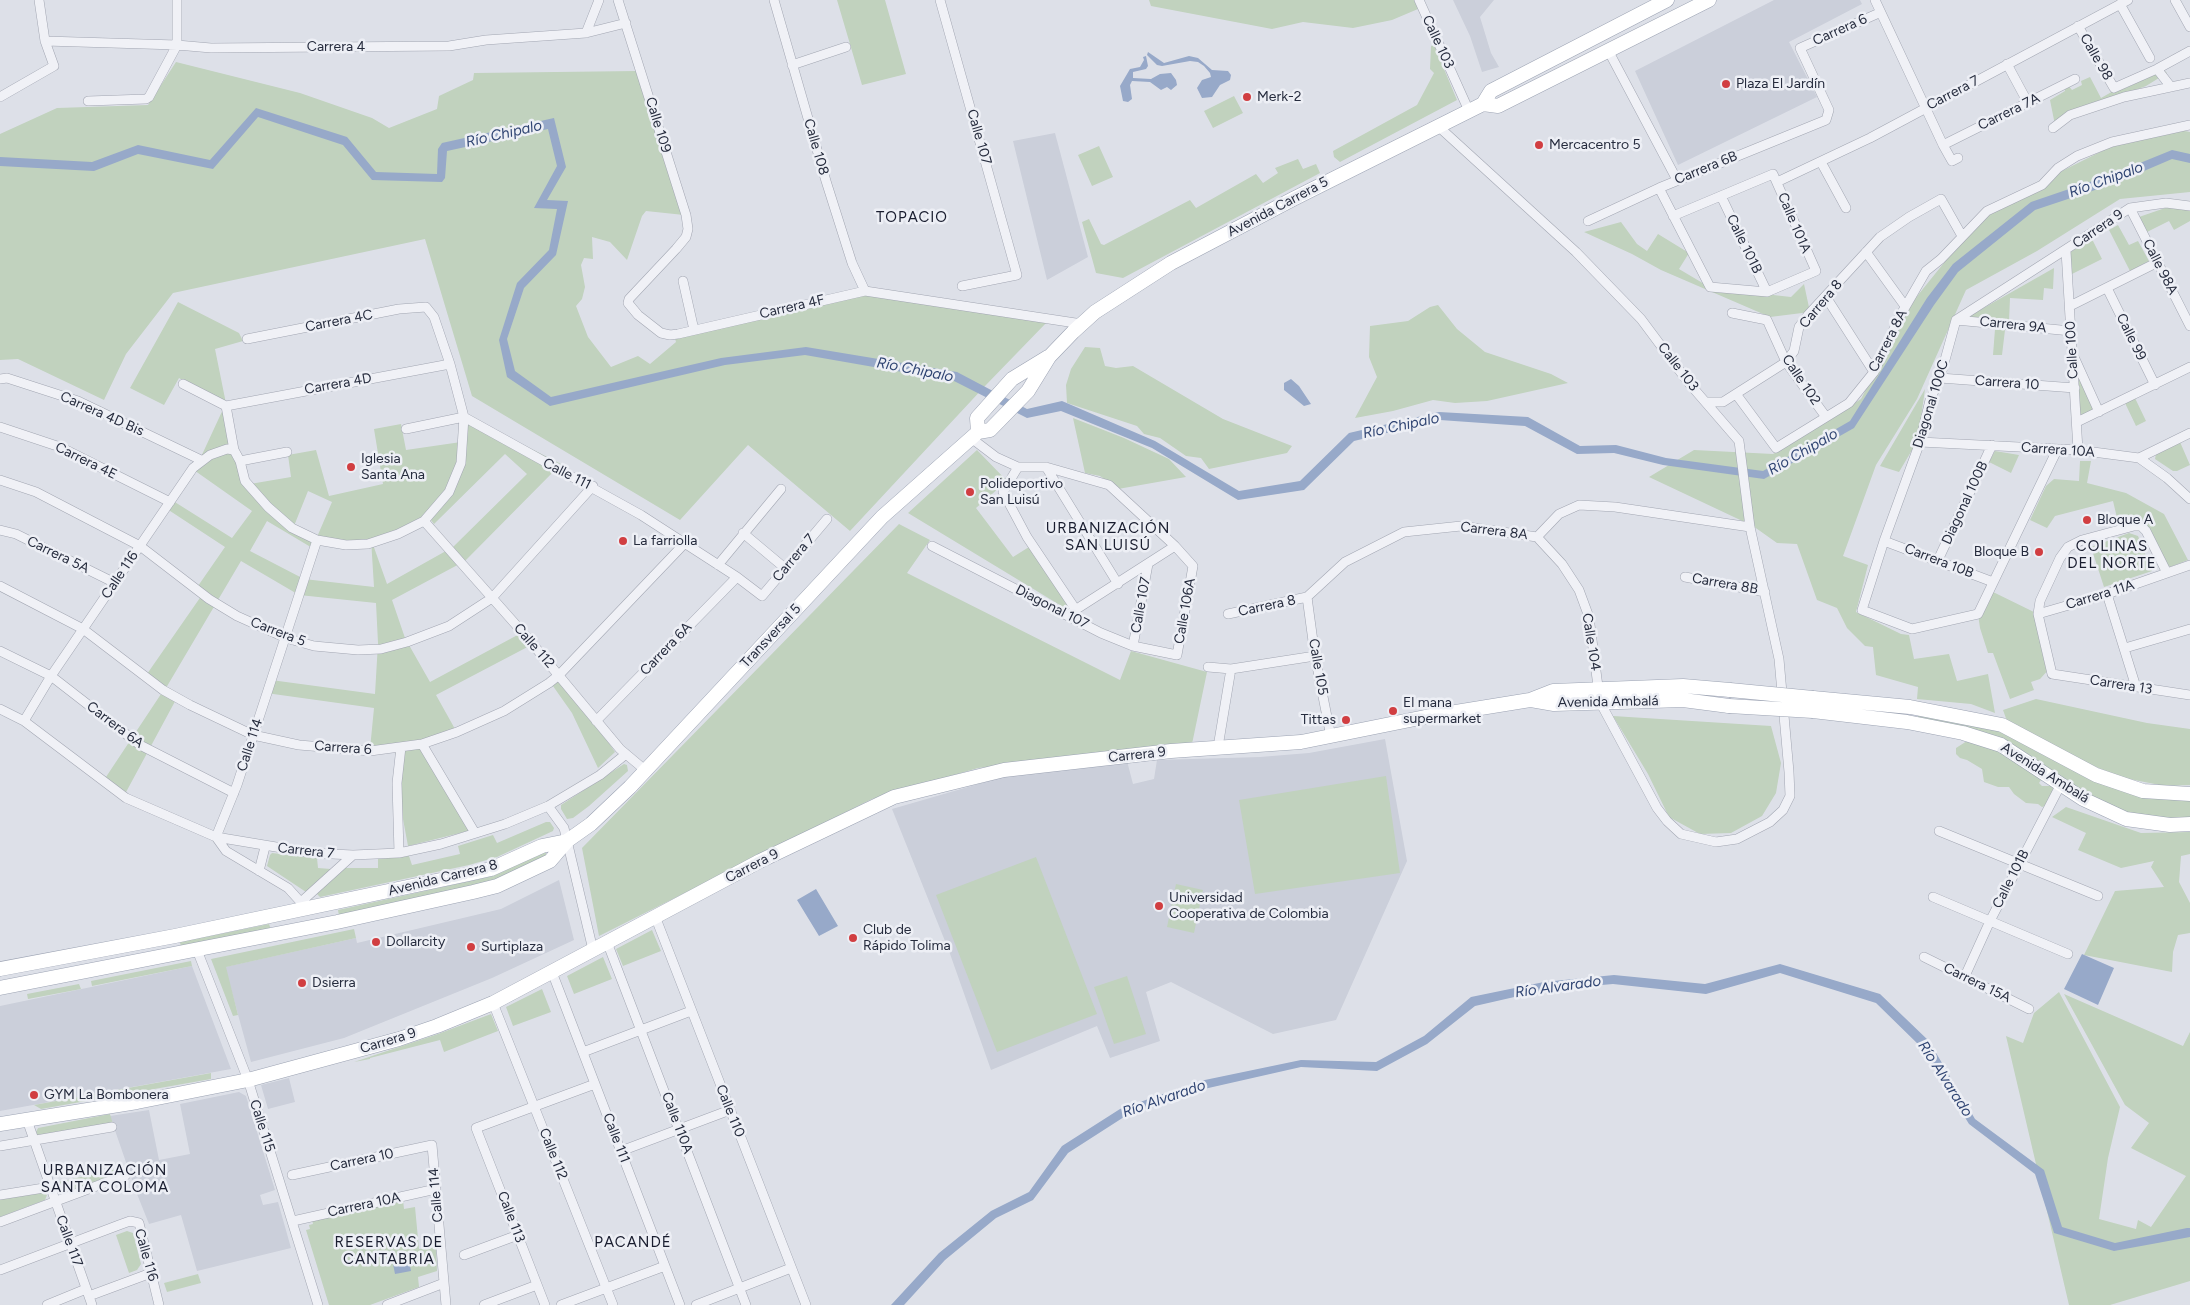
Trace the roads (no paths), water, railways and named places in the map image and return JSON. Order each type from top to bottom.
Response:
[{"type":"main road","name":"Avenida Carrera 5","points":[[1082,324],[1111,301],[1171,263],[1293,199],[1483,104],[1491,91],[1667,0]]},
{"type":"main road","name":"Avenida Carrera 5","points":[[1483,104],[1498,106],[1710,0]]},
{"type":"main road","name":"Transversal 5","points":[[567,841],[591,824],[645,770],[882,517],[979,430],[1028,391],[1049,357],[1082,324]]},
{"type":"main road","name":"Transversal 5","points":[[979,430],[1012,379],[1049,357]]},
{"type":"main road","name":"Avenida Ambalá","points":[[1599,695],[1683,686],[1730,690],[1963,733],[2001,745],[2083,798],[2126,819],[2170,825],[2190,824]]},
{"type":"main road","name":"Avenida Ambalá","points":[[1530,700],[1552,691],[1682,700],[1729,706],[1910,707],[2002,725],[2096,775],[2143,790],[2190,794]]},
{"type":"main road","name":"Carrera 9","points":[[0,1124],[137,1102],[248,1080],[399,1039],[437,1026],[493,1003],[760,861],[894,797],[1004,770],[1218,747],[1301,742],[1425,717],[1530,700]]},
{"type":"main road","name":"Avenida Carrera 8","points":[[0,969],[491,869],[542,846],[567,841]]},
{"type":"main road","name":"Avenida Carrera 8","points":[[0,988],[337,922],[497,886],[550,861],[567,841]]},
{"type":"street","points":[[0,97],[54,66],[45,41],[39,0]]},
{"type":"street","points":[[88,101],[146,99],[154,90],[177,45],[177,0]]},
{"type":"street","points":[[586,33],[599,0]]},
{"type":"street","name":"Calle 109","points":[[618,0],[686,215],[687,233],[676,249],[628,301],[638,315],[661,333],[670,335]]},
{"type":"street","name":"Calle 108","points":[[774,0],[845,240],[864,291]]},
{"type":"street","name":"Calle 107","points":[[940,0],[1017,275],[962,286]]},
{"type":"street","name":"Calle 103","points":[[1419,0],[1469,111]]},
{"type":"street","points":[[1874,0],[1943,145],[1952,161],[1958,158]]},
{"type":"street","points":[[2175,0],[2190,27]]},
{"type":"street","points":[[2124,2],[2150,58]]},
{"type":"street","name":"Carrera 7","points":[[1673,216],[1721,196],[1821,162],[2124,2]]},
{"type":"street","name":"Carrera 6","points":[[1826,120],[1830,110],[1800,48],[1879,13]]},
{"type":"street","name":"Carrera 4","points":[[45,41],[177,45],[211,48],[449,46],[486,40],[586,33],[626,22]]},
{"type":"street","name":"Calle 98","points":[[2078,26],[2114,88],[2157,69]]},
{"type":"street","points":[[792,65],[846,47]]},
{"type":"street","points":[[2171,87],[2157,69],[2190,51]]},
{"type":"street","points":[[1609,52],[1677,180]]},
{"type":"street","points":[[2007,64],[2028,103]]},
{"type":"street","name":"Carrera 7A","points":[[1943,145],[2075,79]]},
{"type":"street","points":[[2053,128],[2070,115],[2124,97],[2190,83]]},
{"type":"street","name":"Carrera 6B","points":[[1588,221],[1677,180],[1826,120]]},
{"type":"street","name":"Carrera 8A","points":[[1736,394],[1776,448],[1849,403],[1874,372],[1905,306],[1926,270],[1941,259],[1987,211],[2042,185],[2058,168],[2077,156],[2112,142],[2190,125]]},
{"type":"street","name":"Calle 103","points":[[1439,127],[1583,259],[1641,319],[1739,441],[1743,486],[1750,527],[1782,680],[1790,796],[1783,810],[1770,822],[1737,839],[1716,842],[1681,834],[1667,821],[1658,808],[1599,695]]},
{"type":"street","points":[[1821,162],[1846,208]]},
{"type":"street","name":"Calle 101A","points":[[1767,292],[1816,271],[1775,178]]},
{"type":"street","points":[[1659,188],[1710,287],[1767,292]]},
{"type":"street","name":"Calle 101B","points":[[1721,196],[1767,292]]},
{"type":"street","name":"Carrera 8","points":[[1786,362],[1794,351],[1799,328],[1866,252],[1887,232],[1941,199],[1962,236]]},
{"type":"street","name":"Carrera 9","points":[[2066,251],[2130,208],[2166,203],[2190,206]]},
{"type":"street","name":"Calle 98A","points":[[2130,208],[2190,326]]},
{"type":"street","points":[[1956,320],[2066,251]]},
{"type":"street","name":"Calle 100","points":[[2066,251],[2074,356],[2078,450]]},
{"type":"street","points":[[1866,252],[1905,306]]},
{"type":"street","points":[[2070,306],[2158,262]]},
{"type":"street","points":[[683,281],[694,330]]},
{"type":"street","name":"Calle 99","points":[[2108,288],[2154,385]]},
{"type":"street","name":"Carrera 4F","points":[[670,335],[864,291],[1082,324]]},
{"type":"street","points":[[1826,297],[1874,372]]},
{"type":"street","name":"Carrera 4C","points":[[247,339],[420,306],[430,310],[450,364]]},
{"type":"street","name":"Calle 102","points":[[1732,313],[1767,320],[1786,362],[1826,417]]},
{"type":"street","name":"Carrera 9A","points":[[1956,320],[2071,331]]},
{"type":"street","name":"Diagonal 100C","points":[[1956,320],[1940,378],[1930,400],[1920,442],[1884,541],[1862,610],[1912,629],[1978,614],[1993,582]]},
{"type":"street","points":[[2074,356],[2099,412]]},
{"type":"street","points":[[1706,402],[1724,402],[1786,362]]},
{"type":"street","points":[[183,384],[226,406],[234,450],[240,461],[245,482],[268,507],[292,528],[317,540],[346,546],[368,544],[398,534],[424,521],[449,492],[461,463],[464,417],[450,364]]},
{"type":"street","name":"Carrera 4D","points":[[226,406],[450,364]]},
{"type":"street","points":[[2077,422],[2190,368]]},
{"type":"street","name":"Carrera 4D Bis","points":[[0,379],[7,378],[78,401],[201,460]]},
{"type":"street","name":"Carrera 10","points":[[1940,378],[2075,388]]},
{"type":"street","points":[[406,429],[464,417]]},
{"type":"street","name":"Calle 111","points":[[464,417],[535,457],[593,486],[685,542],[762,596]]},
{"type":"street","name":"Carrera 4E","points":[[0,427],[60,447],[170,502]]},
{"type":"street","points":[[979,430],[996,457],[1018,467],[1046,467],[1109,485],[1175,546],[1072,613],[1003,492],[1018,467]]},
{"type":"street","points":[[2190,433],[2139,458],[2167,478],[2190,499]]},
{"type":"street","name":"Carrera 10A","points":[[1920,442],[2078,450],[2139,458]]},
{"type":"street","name":"Diagonal 100B","points":[[1938,560],[1992,446]]},
{"type":"street","name":"Calle 116","points":[[24,721],[51,676],[193,468],[201,460],[227,449],[234,450]]},
{"type":"street","points":[[1993,582],[2057,450]]},
{"type":"street","points":[[240,461],[287,452]]},
{"type":"street","points":[[1046,467],[1118,584]]},
{"type":"street","name":"Carrera 5","points":[[0,480],[36,492],[140,546],[215,604],[286,638],[314,646],[358,650],[380,648],[407,642],[449,626],[492,598],[593,486]]},
{"type":"street","points":[[718,565],[781,489]]},
{"type":"street","name":"Carrera 8A","points":[[1306,597],[1345,562],[1404,532],[1461,526],[1537,537],[1559,514],[1579,505],[1615,507],[1750,527]]},
{"type":"street","name":"Carrera 7","points":[[762,596],[827,519]]},
{"type":"street","name":"Calle 112","points":[[424,521],[559,675],[596,721],[626,754],[645,770]]},
{"type":"street","points":[[2038,614],[2040,601],[2068,547],[2134,526],[2141,526],[2146,531],[2167,573]]},
{"type":"street","name":"Carrera 5A","points":[[0,530],[16,534],[115,583]]},
{"type":"street","points":[[743,533],[786,568]]},
{"type":"street","name":"Calle 104","points":[[1537,537],[1562,564],[1579,590],[1589,617],[1599,695]]},
{"type":"street","name":"Calle 114","points":[[216,837],[234,793],[317,540]]},
{"type":"street","name":"Carrera 10B","points":[[1884,541],[1993,582]]},
{"type":"street","name":"Carrera 6","points":[[0,586],[83,629],[163,690],[253,735],[299,745],[370,751],[422,744],[457,732],[504,711],[559,675],[685,542]]},
{"type":"street","name":"Diagonal 107","points":[[932,546],[1072,613],[1101,633],[1134,646],[1177,656]]},
{"type":"street","name":"Calle 106A","points":[[1175,546],[1193,566],[1177,656]]},
{"type":"street","name":"Calle 107","points":[[1134,646],[1148,564]]},
{"type":"street","name":"Carrera 11A","points":[[2038,614],[2107,594],[2190,565]]},
{"type":"street","name":"Carrera 6A","points":[[596,721],[737,577]]},
{"type":"street","name":"Carrera 8B","points":[[1685,577],[1765,592]]},
{"type":"street","points":[[2107,594],[2136,687]]},
{"type":"street","name":"Carrera 8","points":[[1228,614],[1306,597]]},
{"type":"street","name":"Calle 105","points":[[1306,597],[1315,656],[1331,737]]},
{"type":"street","name":"Carrera 13","points":[[2038,614],[2052,674],[2190,695]]},
{"type":"street","points":[[2125,648],[2190,629]]},
{"type":"street","name":"Carrera 6A","points":[[0,651],[51,676],[134,741],[157,755],[234,793]]},
{"type":"street","points":[[1208,667],[1231,669],[1315,656]]},
{"type":"street","points":[[1218,747],[1231,669]]},
{"type":"street","name":"Carrera 7","points":[[0,709],[24,721],[126,798],[216,837],[312,853],[353,855],[398,853],[441,844],[505,824],[548,806],[600,775],[626,754]]},
{"type":"street","points":[[422,744],[475,833]]},
{"type":"street","points":[[398,853],[397,783],[401,748]]},
{"type":"street","name":"Calle 101B","points":[[1965,976],[2019,863],[2061,784]]},
{"type":"street","points":[[548,806],[564,828],[593,950]]},
{"type":"street","points":[[1938,831],[2098,896]]},
{"type":"street","points":[[216,837],[226,851],[288,888],[304,906],[353,855]]},
{"type":"street","points":[[259,871],[265,846]]},
{"type":"street","points":[[1933,897],[2068,954]]},
{"type":"street","name":"Calle 110","points":[[655,916],[806,1305]]},
{"type":"street","name":"Calle 110A","points":[[607,942],[746,1305]]},
{"type":"street","name":"Calle 115","points":[[197,950],[248,1080],[318,1305]]},
{"type":"street","name":"Carrera 15A","points":[[1924,957],[2030,1009]]},
{"type":"street","name":"Calle 111","points":[[552,972],[680,1305]]},
{"type":"street","name":"Calle 112","points":[[493,1003],[613,1305]]},
{"type":"street","points":[[583,1052],[692,1011]]},
{"type":"street","points":[[534,1107],[595,1084]]},
{"type":"street","name":"Calle 113","points":[[534,1107],[476,1128],[545,1305]]},
{"type":"street","points":[[621,1151],[730,1110]]},
{"type":"street","name":"Calle 117","points":[[27,1120],[54,1202],[92,1305]]},
{"type":"street","points":[[0,1146],[112,1127]]},
{"type":"street","name":"Carrera 10","points":[[292,1175],[432,1145]]},
{"type":"street","name":"Calle 114","points":[[432,1145],[446,1305]]},
{"type":"street","points":[[0,1222],[126,1175]]},
{"type":"street","points":[[0,1196],[50,1187]]},
{"type":"street","name":"Carrera 10A","points":[[293,1221],[436,1189]]},
{"type":"street","name":"Calle 116","points":[[70,1242],[130,1221],[139,1223],[159,1305]]},
{"type":"street","points":[[464,1255],[518,1235]]},
{"type":"street","points":[[0,1270],[70,1242]]},
{"type":"street","points":[[562,1305],[665,1266]]},
{"type":"street","points":[[696,1305],[791,1268]]},
{"type":"street","points":[[47,1305],[151,1273]]},
{"type":"street","points":[[387,1305],[444,1283]]},
{"type":"street","points":[[484,1305],[537,1285]]},
{"type":"water","points":[[1148,52],[1164,63],[1189,56],[1198,58],[1212,70],[1228,71],[1231,75],[1230,80],[1220,85],[1212,97],[1202,98],[1197,88],[1202,80],[1211,77],[1204,66],[1198,62],[1190,61],[1162,66],[1157,65],[1147,55]]},
{"type":"water","points":[[1146,56],[1148,66],[1146,69],[1133,72],[1133,78],[1151,79],[1160,74],[1171,73],[1177,85],[1171,90],[1167,87],[1161,90],[1150,82],[1132,81],[1130,85],[1132,99],[1128,102],[1123,101],[1120,86],[1130,69],[1140,67],[1144,60],[1143,57]]},
{"type":"water","name":"Río Chipalo","points":[[256,108],[347,137],[376,172],[437,174],[438,149],[442,143],[554,118],[566,167],[547,200],[568,201],[556,255],[524,288],[507,339],[515,371],[551,397],[721,358],[806,347],[957,372],[1027,409],[1062,401],[1155,441],[1239,491],[1300,481],[1349,433],[1439,412],[1528,417],[1580,446],[1616,445],[1666,458],[1763,471],[1850,421],[1927,298],[1953,264],[2031,202],[2113,174],[2172,150],[2190,154],[2190,163],[2172,159],[2116,183],[2035,210],[1958,272],[1934,305],[1854,428],[1764,479],[1663,465],[1614,453],[1577,454],[1525,426],[1440,420],[1354,441],[1304,490],[1238,500],[1152,448],[1061,411],[1027,418],[954,381],[805,355],[725,365],[550,406],[507,377],[499,340],[517,283],[549,250],[557,209],[534,208],[557,166],[548,129],[447,151],[445,178],[442,182],[372,180],[343,145],[258,117],[213,169],[138,154],[94,171],[0,166],[0,157],[92,162],[138,145],[210,160]]},
{"type":"water","points":[[1291,379],[1299,386],[1311,404],[1304,406],[1284,390],[1284,383]]},
{"type":"water","points":[[816,889],[838,926],[819,936],[797,900]]},
{"type":"water","points":[[2082,954],[2114,968],[2098,1005],[2064,989]]},
{"type":"water","name":"Río Alvarado","points":[[1780,964],[1880,994],[1929,1041],[1975,1119],[2044,1170],[2062,1227],[2115,1243],[2187,1228],[2190,1228],[2190,1237],[2114,1251],[2054,1233],[2035,1174],[1969,1124],[1922,1048],[1876,1003],[1780,973],[1706,994],[1613,984],[1545,990],[1475,1006],[1427,1044],[1377,1071],[1301,1067],[1204,1089],[1124,1117],[1068,1153],[1033,1200],[996,1218],[945,1260],[904,1305],[891,1305],[939,1253],[991,1211],[1029,1192],[1062,1146],[1120,1109],[1200,1081],[1301,1060],[1376,1062],[1424,1036],[1471,997],[1544,982],[1614,975],[1705,984]]},
{"type":"water","points":[[408,1256],[411,1271],[395,1274],[392,1259]]},
{"type":"place","name":"Plaza El Jardín","points":[[1726,84]]},
{"type":"place","name":"Merk-2","points":[[1247,97]]},
{"type":"place","name":"Mercacentro 5","points":[[1539,145]]},
{"type":"place","name":"Iglesia Santa Ana","points":[[351,467]]},
{"type":"place","name":"Polideportivo San Luisú","points":[[970,492]]},
{"type":"place","name":"Bloque A","points":[[2087,520]]},
{"type":"place","name":"La farriolla","points":[[623,541]]},
{"type":"place","name":"Bloque B","points":[[2039,552]]},
{"type":"place","name":"El mana supermarket","points":[[1393,711]]},
{"type":"place","name":"Tittas","points":[[1346,720]]},
{"type":"place","name":"Universidad Cooperativa de Colombia","points":[[1159,906]]},
{"type":"place","name":"Club de Rápido Tolima","points":[[853,938]]},
{"type":"place","name":"Dollarcity","points":[[376,942]]},
{"type":"place","name":"Surtiplaza","points":[[471,947]]},
{"type":"place","name":"Dsierra","points":[[302,983]]},
{"type":"place","name":"GYM La Bombonera","points":[[34,1095]]},
{"type":"district","name":"TOPACIO","points":[[912,218]]},
{"type":"district","name":"URBANIZACIÓN SAN LUISÚ","points":[[1108,538]]},
{"type":"district","name":"COLINAS DEL NORTE","points":[[2112,556]]},
{"type":"district","name":"URBANIZACIÓN SANTA COLOMA","points":[[105,1180]]},
{"type":"district","name":"PACANDÉ","points":[[633,1243]]},
{"type":"district","name":"RESERVAS DE CANTABRIA","points":[[389,1252]]}]
